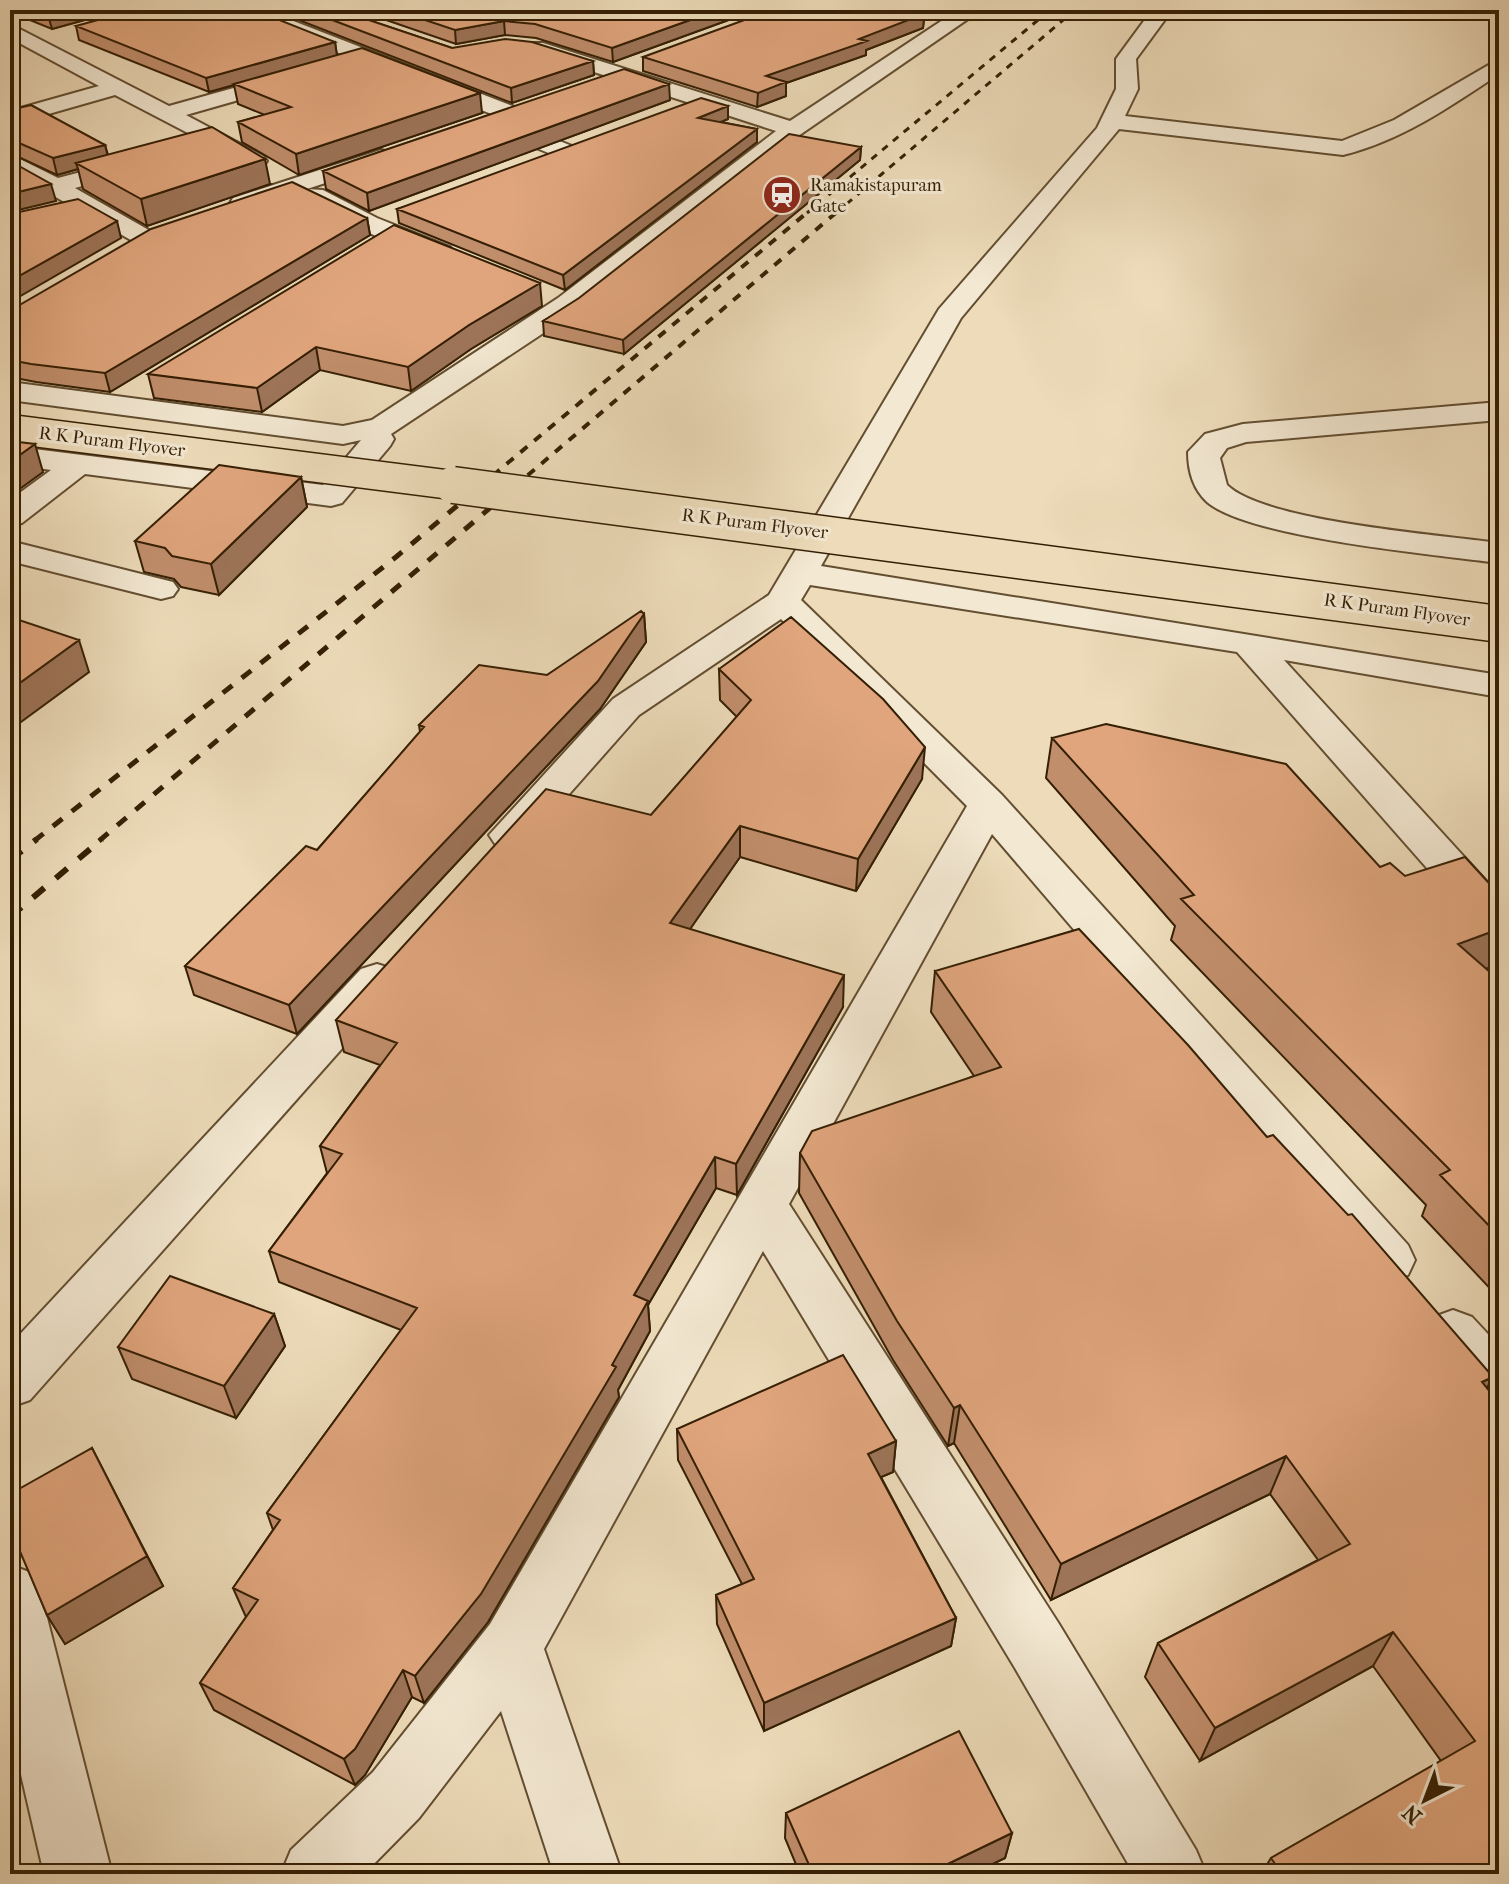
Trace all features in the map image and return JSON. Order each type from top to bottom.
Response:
[{"type":"main road","name":"R K Puram Flyover","points":[[10,429],[1499,624]]},
{"type":"street","points":[[247,10],[366,57],[493,120],[564,151]]},
{"type":"street","points":[[10,391],[343,435],[381,427],[568,304],[793,129],[971,10]]},
{"type":"street","points":[[477,870],[626,707],[793,588],[949,315],[1107,130],[1127,89],[1126,59],[1162,10]]},
{"type":"street","points":[[17,35],[62,36]]},
{"type":"street","points":[[17,35],[221,141],[294,185],[368,237],[396,223],[468,263]]},
{"type":"street","points":[[522,44],[610,78],[701,99],[793,129]]},
{"type":"street","points":[[170,113],[366,57]]},
{"type":"street","points":[[610,78],[643,61]]},
{"type":"street","points":[[1111,121],[1343,148],[1362,144],[1459,92],[1499,65]]},
{"type":"street","points":[[10,118],[119,87]]},
{"type":"street","points":[[660,114],[701,99]]},
{"type":"street","points":[[493,120],[540,104]]},
{"type":"street","points":[[536,161],[592,140]]},
{"type":"street","points":[[191,149],[221,141]]},
{"type":"street","points":[[219,211],[400,151]]},
{"type":"street","points":[[52,187],[160,158]]},
{"type":"street","points":[[10,161],[145,238]]},
{"type":"street","points":[[49,213],[88,204]]},
{"type":"street","points":[[118,253],[145,238],[175,227]]},
{"type":"street","points":[[539,292],[568,304]]},
{"type":"street","points":[[119,403],[145,387]]},
{"type":"street","points":[[1499,411],[1243,433],[1216,441],[1204,452],[1203,468],[1219,496],[1261,514],[1318,526],[1499,553]]},
{"type":"street","points":[[10,455],[331,496],[396,419]]},
{"type":"street","points":[[10,516],[80,463]]},
{"type":"street","points":[[10,551],[161,589]]},
{"type":"street","points":[[793,588],[1249,643],[1499,686]]},
{"type":"street","points":[[793,588],[988,804],[1499,1385]]},
{"type":"street","points":[[1249,643],[1499,922]]},
{"type":"street","points":[[315,1874],[396,1795],[512,1646],[988,804]]},
{"type":"street","points":[[10,1383],[403,952]]},
{"type":"street","points":[[761,1203],[1037,1646],[1172,1874]]},
{"type":"street","points":[[10,1594],[78,1874]]},
{"type":"street","points":[[512,1646],[588,1874]]},
{"type":"building","points":[[36,10],[67,10],[48,15]]},
{"type":"building","points":[[134,10],[254,10],[335,42],[206,78],[76,26]]},
{"type":"building","points":[[306,10],[339,10],[452,48],[505,39],[532,42],[593,61],[511,88]]},
{"type":"building","points":[[395,10],[718,10],[612,48],[535,24],[504,21],[455,30]]},
{"type":"building","points":[[772,10],[912,10],[924,14],[859,39],[867,41],[766,76],[786,82],[758,93],[643,57]]},
{"type":"building","points":[[362,48],[480,93],[296,154],[238,122],[291,107],[234,84]]},
{"type":"building","points":[[624,69],[669,84],[367,193],[323,171]]},
{"type":"building","points":[[701,98],[728,106],[698,118],[757,129],[563,275],[397,209]]},
{"type":"building","points":[[31,105],[105,145],[53,158],[10,139],[10,110]]},
{"type":"building","points":[[212,127],[265,159],[141,199],[76,163]]},
{"type":"building","points":[[789,134],[861,147],[623,340],[543,321],[579,298]]},
{"type":"building","points":[[10,161],[51,184],[10,194]]},
{"type":"building","points":[[292,182],[367,218],[105,373],[10,360],[10,307],[16,307],[151,229]]},
{"type":"building","points":[[78,199],[117,221],[10,281],[10,214]]},
{"type":"building","points":[[394,225],[540,283],[469,325],[408,367],[316,347],[257,388],[148,374]]},
{"type":"building","points":[[10,441],[35,444],[10,462]]},
{"type":"building","points":[[219,465],[301,477],[211,564],[172,556],[165,548],[135,541]]},
{"type":"building","points":[[641,611],[644,614],[598,681],[289,1005],[185,966],[306,846],[317,850],[424,727],[419,725],[479,665],[547,675]]},
{"type":"building","points":[[10,617],[79,640],[10,690]]},
{"type":"building","points":[[791,617],[883,699],[925,747],[858,859],[740,826],[670,923],[844,975],[736,1164],[715,1157],[634,1295],[648,1301],[612,1365],[616,1367],[481,1594],[415,1676],[403,1670],[355,1749],[344,1759],[200,1683],[258,1600],[233,1588],[280,1520],[267,1513],[417,1308],[269,1251],[342,1154],[320,1146],[397,1043],[336,1020],[546,789],[651,815],[751,700],[719,669]]},
{"type":"building","points":[[1106,724],[1286,764],[1380,867],[1390,863],[1405,876],[1465,857],[1499,894],[1499,929],[1458,944],[1499,980],[1499,1236],[1440,1175],[1450,1170],[1181,899],[1194,895],[1052,738]]},
{"type":"building","points":[[1079,929],[1188,1045],[1267,1137],[1273,1135],[1348,1215],[1352,1214],[1493,1377],[1482,1382],[1499,1403],[1499,1874],[1282,1874],[1271,1858],[1475,1741],[1393,1632],[1215,1728],[1158,1643],[1350,1544],[1286,1456],[1061,1564],[960,1405],[954,1408],[897,1321],[800,1153],[812,1131],[1001,1067],[935,971]]},
{"type":"building","points":[[170,1276],[274,1314],[224,1386],[118,1347]]},
{"type":"building","points":[[843,1355],[896,1441],[868,1454],[956,1618],[764,1703],[716,1595],[754,1579],[677,1429]]},
{"type":"building","points":[[92,1448],[147,1556],[47,1615],[16,1542],[10,1537],[10,1494]]},
{"type":"building","points":[[959,1731],[1012,1833],[927,1874],[813,1874],[786,1813]]},
{"type":"building","points":[[208,1867],[212,1874],[199,1874]]},
{"type":"railway","points":[[807,213],[1050,10]]},
{"type":"railway","points":[[836,213],[1075,10]]},
{"type":"railway","points":[[479,487],[809,211]]},
{"type":"railway","points":[[514,487],[838,211]]},
{"type":"railway","points":[[34,841],[396,557],[482,485]]},
{"type":"railway","points":[[99,841],[517,485]]},
{"type":"railway","points":[[10,860],[37,839]]},
{"type":"railway","points":[[10,917],[102,839]]},
{"type":"place","name":"Ramakistapuram Gate","points":[[782,195]]}]
